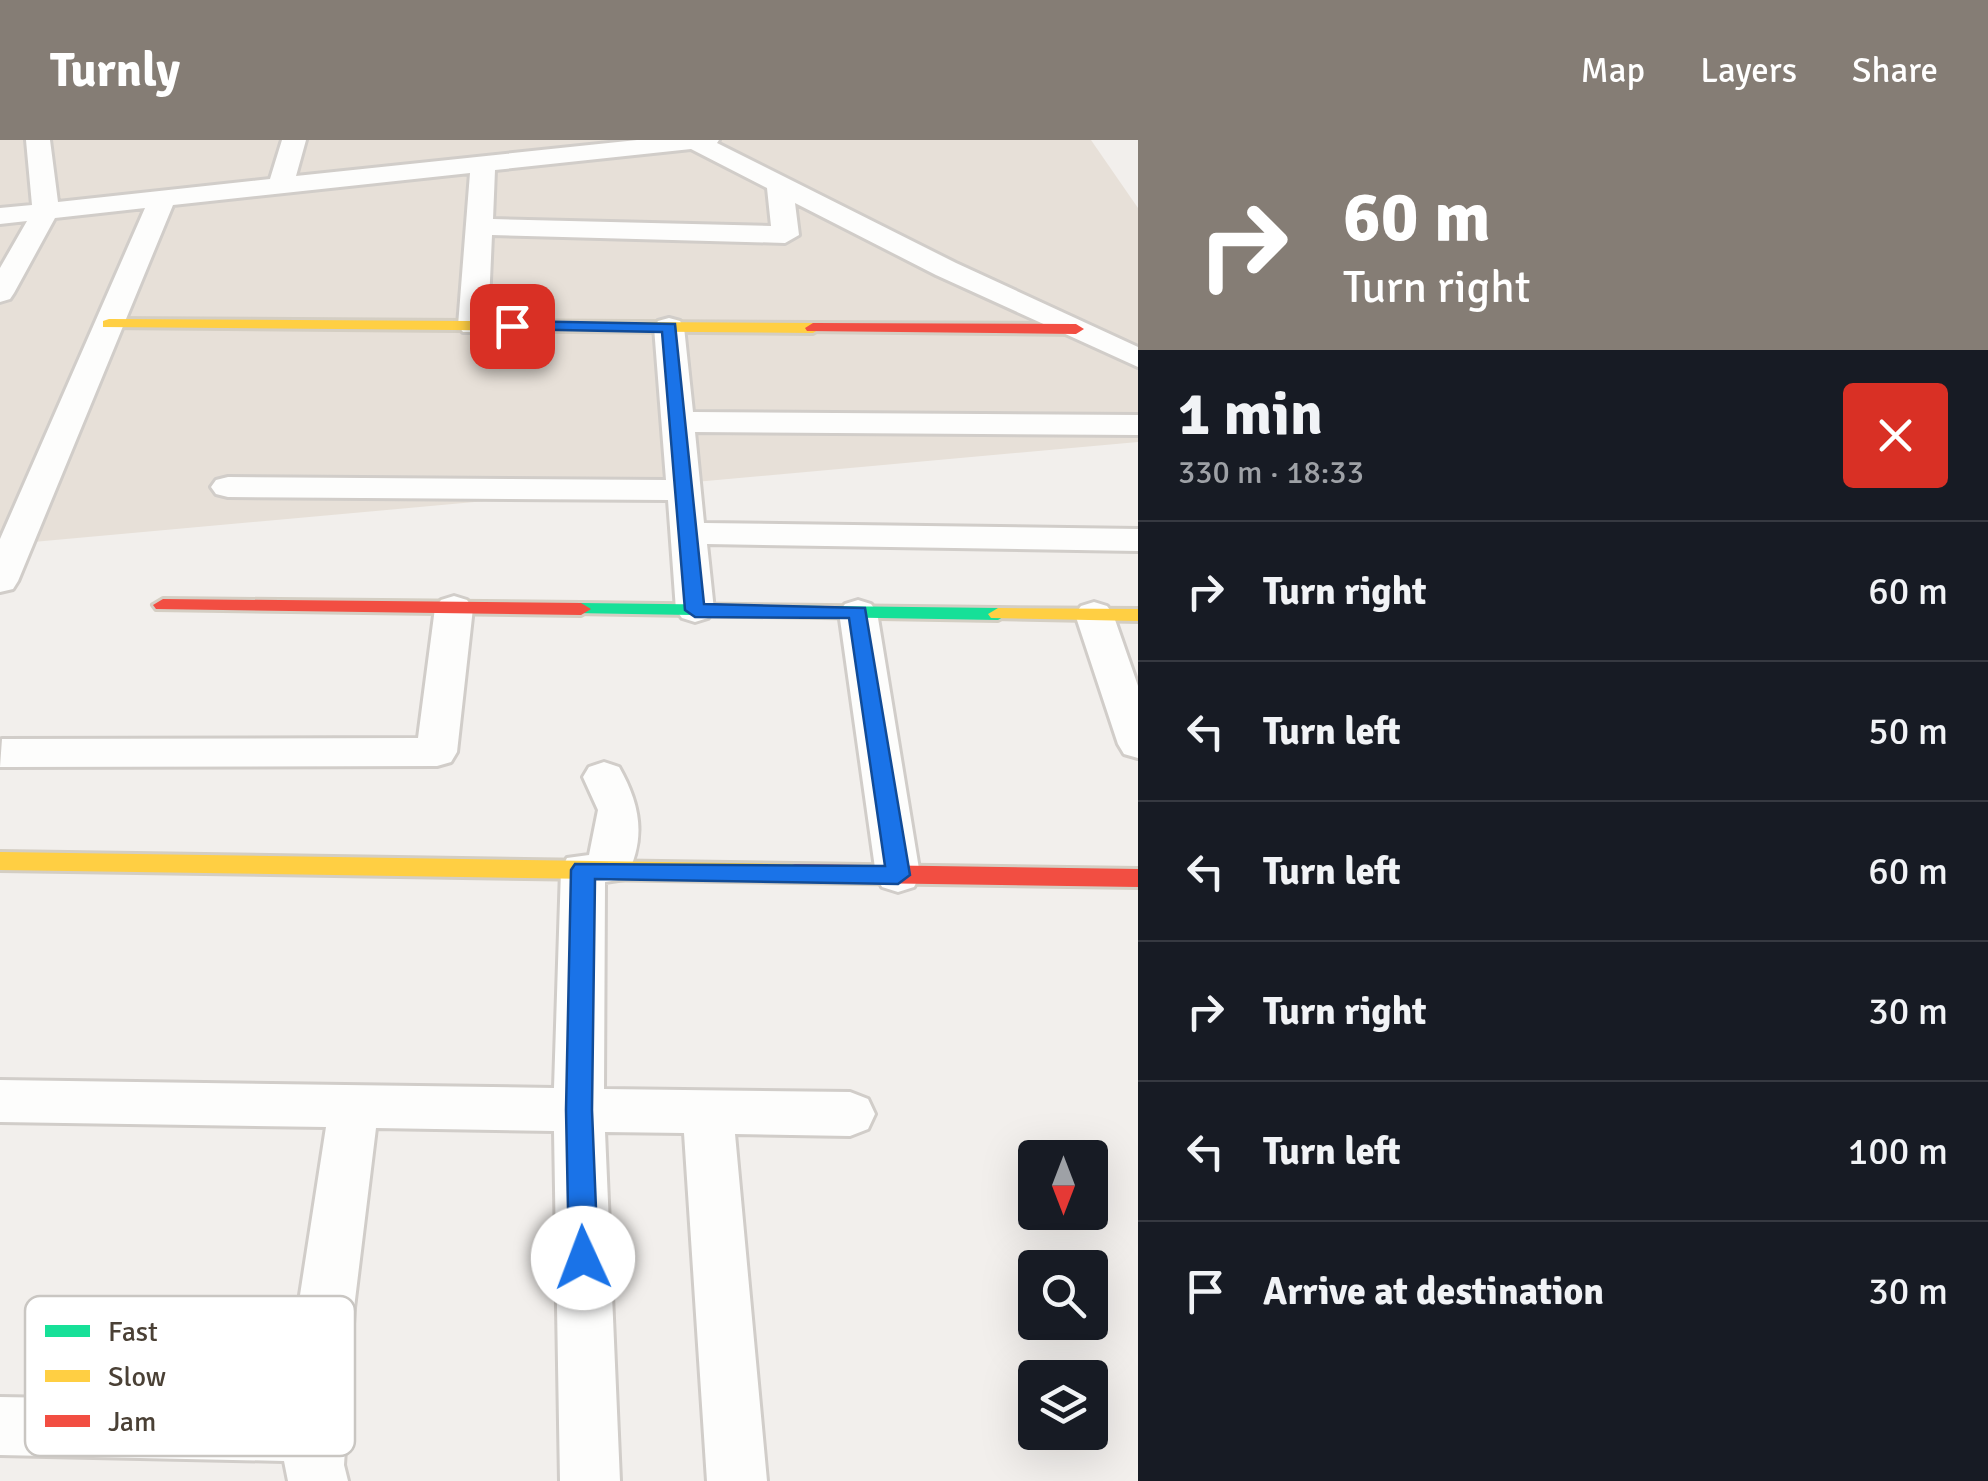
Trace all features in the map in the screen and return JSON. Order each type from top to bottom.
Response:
[{"type":"street","points":[[0,293],[46,212],[38,140]]},
{"type":"street","points":[[280,188],[294,140]]},
{"type":"street","points":[[390,175],[398,140]]},
{"type":"street","points":[[0,216],[483,164],[576,146],[708,140]]},
{"type":"street","points":[[694,141],[878,235],[1138,358]]},
{"type":"street","points":[[473,326],[483,164]]},
{"type":"street","points":[[780,185],[804,235]]},
{"type":"street","points":[[0,580],[162,200]]},
{"type":"street","points":[[479,227],[878,235]]},
{"type":"street","points":[[109,324],[1076,329]]},
{"type":"street","points":[[670,327],[695,610]]},
{"type":"street","points":[[678,422],[1138,425]]},
{"type":"street","points":[[228,486],[684,490]]},
{"type":"street","points":[[688,533],[1138,540]]},
{"type":"street","points":[[163,605],[1138,615]]},
{"type":"street","points":[[1,754],[437,752],[454,608]]},
{"type":"street","points":[[858,612],[898,875]]},
{"type":"street","points":[[1094,614],[1138,744]]},
{"type":"street","points":[[590,1481],[579,1110],[596,869],[618,810],[604,778]]},
{"type":"street","points":[[0,861],[1138,878]]},
{"type":"street","points":[[0,1101],[850,1114]]},
{"type":"street","points":[[328,1296],[354,1107]]},
{"type":"street","points":[[708,1112],[737,1481]]},
{"type":"street","points":[[0,1426],[25,1428]]},
{"type":"shaded area","points":[[0,140],[1091,140],[1138,208],[1138,442],[0,545]]},
{"type":"traffic: fast","points":[[581,609],[998,614]]},
{"type":"traffic: slow","points":[[109,324],[813,328]]},
{"type":"traffic: slow","points":[[998,614],[1138,615]]},
{"type":"traffic: slow","points":[[0,861],[795,873]]},
{"type":"traffic: jam","points":[[813,328],[1076,329]]},
{"type":"traffic: jam","points":[[163,605],[581,609]]},
{"type":"traffic: jam","points":[[795,873],[1138,878]]},
{"type":"route","points":[[512,326],[670,327],[695,610],[858,612],[898,875],[583,870],[579,1110],[583,1258]]}]
